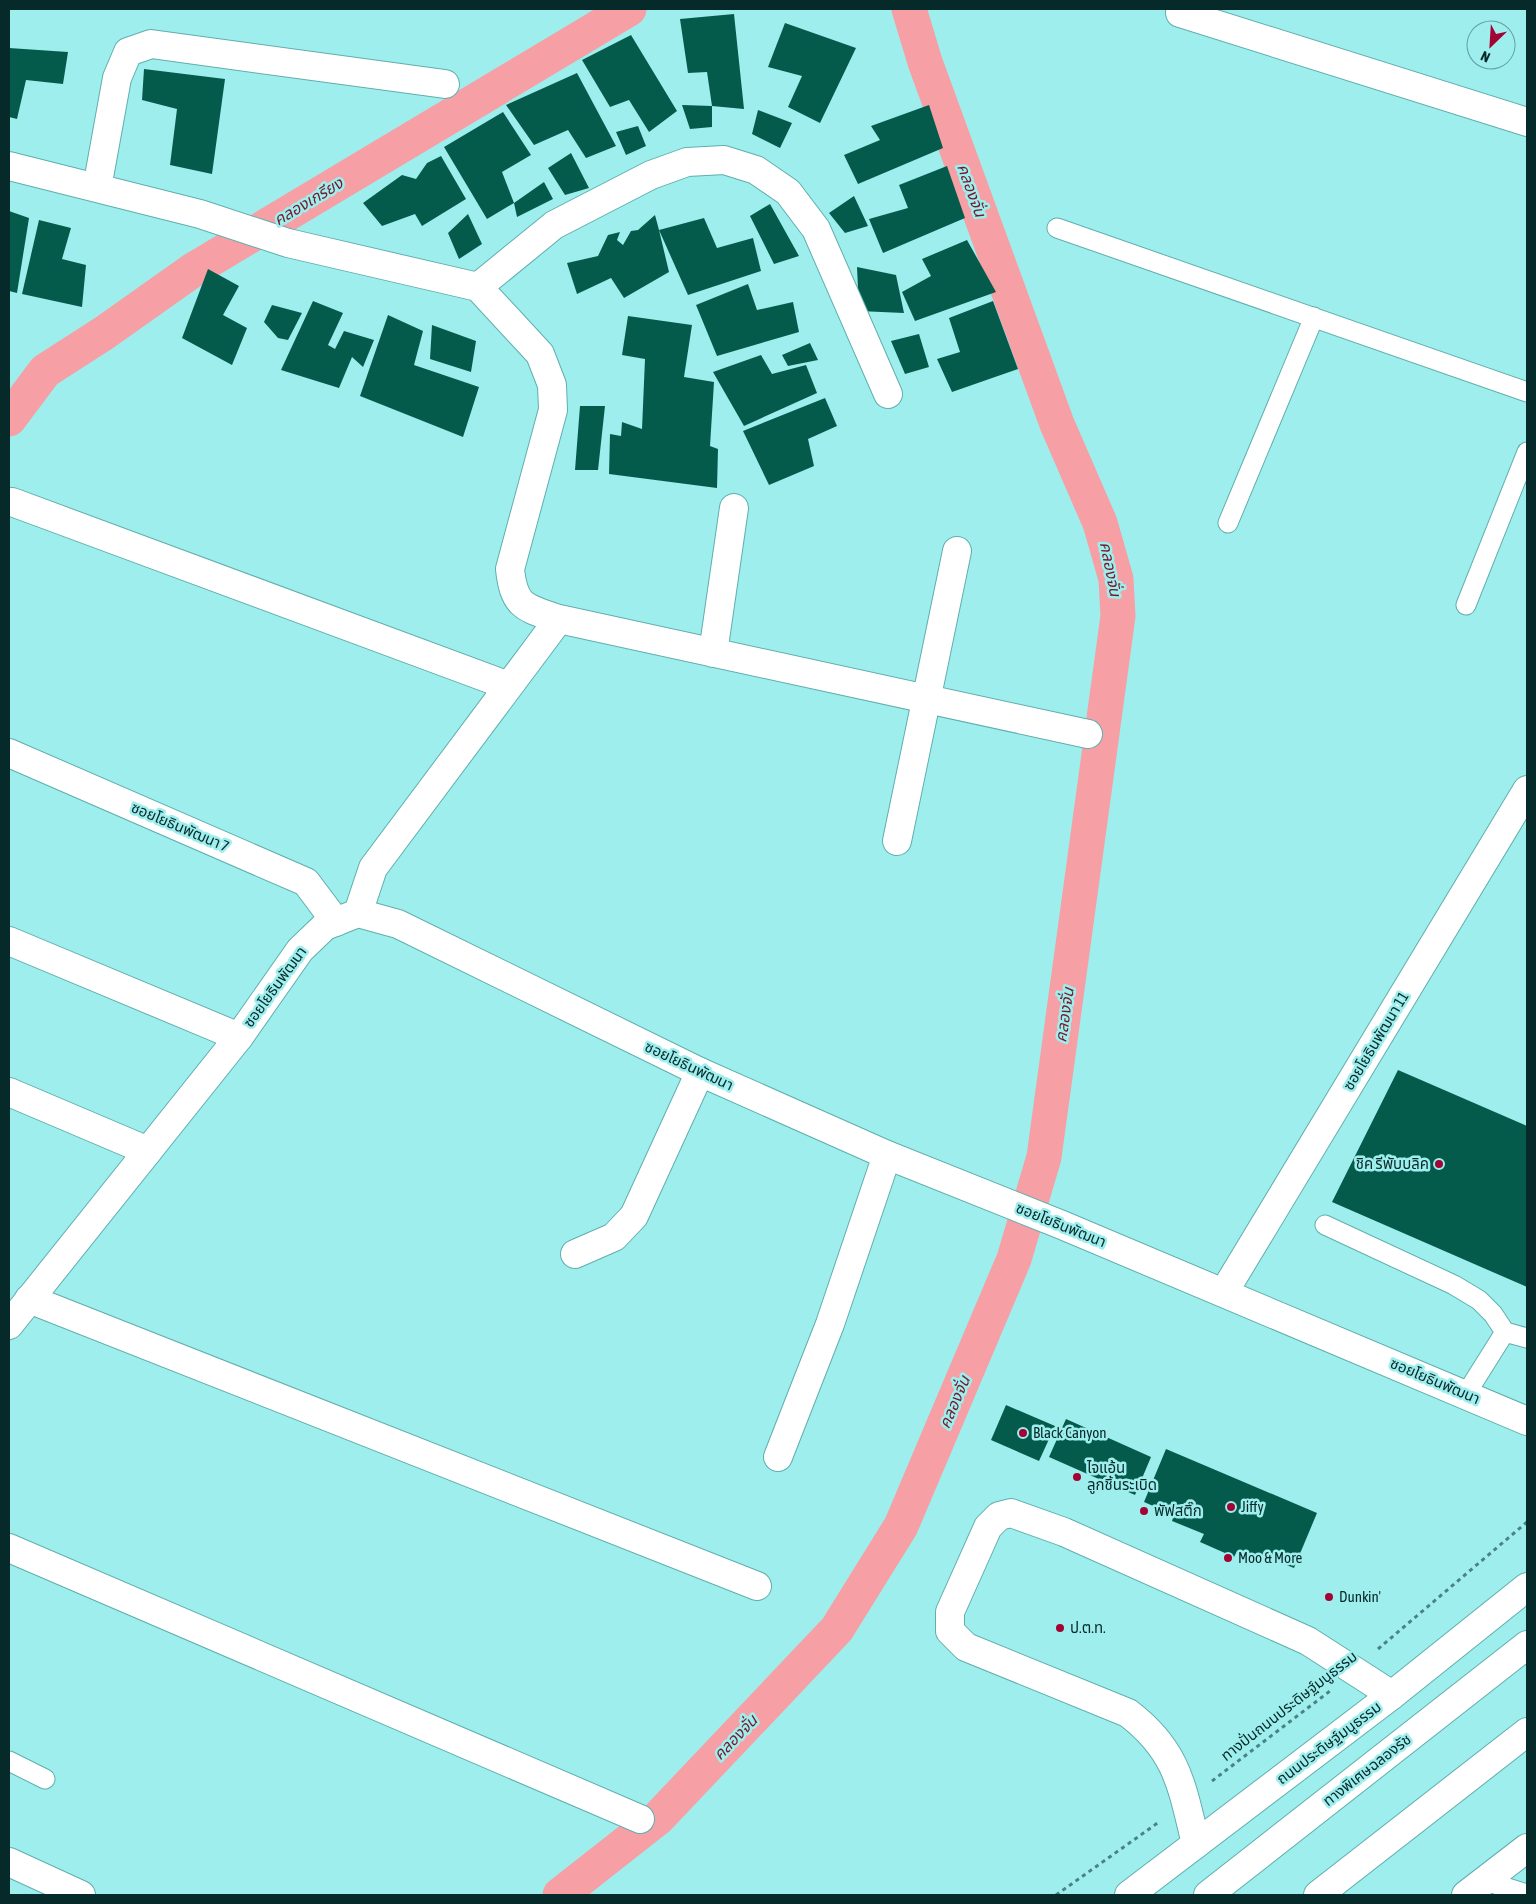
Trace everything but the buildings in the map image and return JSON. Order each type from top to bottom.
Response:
[{"type":"main road","points":[[1180,13],[1527,122]]},
{"type":"main road","points":[[97,188],[117,78],[128,52],[151,44],[445,84]]},
{"type":"main road","points":[[478,287],[554,225],[651,175],[687,162],[724,160],[756,170],[788,192],[816,229],[888,394]]},
{"type":"main road","points":[[9,166],[200,214],[288,243],[478,287],[540,354],[552,385],[553,410],[510,568],[512,585],[518,600],[532,610],[559,619],[1088,734]]},
{"type":"main road","points":[[12,502],[509,686]]},
{"type":"main road","points":[[713,653],[734,508]]},
{"type":"main road","points":[[897,841],[957,552]]},
{"type":"main road","points":[[347,917],[373,868],[559,619]]},
{"type":"main road","name":"ซอยโยธินพัฒนา 7","points":[[9,753],[306,882],[347,917]]},
{"type":"main road","name":"ซอยโยธินพัฒนา 11","points":[[1224,1292],[1527,790]]},
{"type":"main road","name":"ซอยโยธินพัฒนา","points":[[15,1314],[239,1037],[300,950],[325,926],[347,917],[398,924],[700,1072],[887,1155],[1014,1205],[1224,1292],[1527,1421]]},
{"type":"main road","points":[[9,941],[239,1037]]},
{"type":"main road","points":[[575,1254],[614,1237],[634,1216],[700,1072]]},
{"type":"main road","points":[[9,1092],[148,1151]]},
{"type":"main road","points":[[778,1457],[830,1324],[887,1155]]},
{"type":"main road","points":[[15,1314],[757,1586]]},
{"type":"main road","points":[[1196,1844],[1180,1776],[1166,1751],[1145,1725],[1128,1713],[966,1647],[950,1631],[950,1612],[988,1526],[999,1516],[1011,1513],[1064,1532],[1308,1641],[1392,1695]]},
{"type":"main road","points":[[9,1548],[640,1818]]},
{"type":"main road","name":"ถนนประดิษฐ์มนูธรรม","points":[[1129,1895],[1392,1695],[1527,1587]]},
{"type":"main road","name":"ทางพิเศษฉลองรัช","points":[[1208,1895],[1527,1645]]},
{"type":"main road","points":[[1318,1895],[1527,1732]]},
{"type":"main road","points":[[1475,1888],[1527,1848]]},
{"type":"main road","points":[[9,1862],[81,1895]]},
{"type":"lane","points":[[1057,228],[1527,392]]},
{"type":"lane","points":[[1228,523],[1314,318]]},
{"type":"lane","points":[[1466,605],[1527,452]]},
{"type":"lane","points":[[1325,1225],[1454,1285],[1479,1300],[1493,1314],[1505,1332],[1527,1338]]},
{"type":"lane","points":[[1466,1394],[1505,1332]]},
{"type":"lane","points":[[9,1761],[45,1779]]},
{"type":"lane","points":[[1475,1888],[1527,1894]]},
{"type":"path","name":"ทางปั่นถนนประดิษฐ์มนูธรรม","points":[[1056,1895],[1186,1802],[1353,1670],[1527,1522]]},
{"type":"waterway","name":"คลองเกรียง","points":[[9,419],[45,371],[104,333],[193,270],[629,9]]},
{"type":"waterway","name":"คลองจั่น","points":[[560,1895],[658,1818],[837,1629],[901,1526],[1014,1259],[1044,1157],[1118,616],[1116,579],[1100,523],[1057,424],[925,62],[909,9]]},
{"type":"place","name":"ชิค รีพับบลิค","points":[[1439,1164]]},
{"type":"place","name":"Black Canyon","points":[[1023,1433]]},
{"type":"place","name":"ไจแอ้น ลูกชิ้นระเบิด","points":[[1077,1477]]},
{"type":"place","name":"Jiffy","points":[[1231,1507]]},
{"type":"place","name":"พัฟสติ๊ก","points":[[1144,1511]]},
{"type":"place","name":"Moo & More","points":[[1228,1558]]},
{"type":"place","name":"Dunkin'","points":[[1329,1597]]},
{"type":"place","name":"ป.ต.ท.","points":[[1060,1628]]}]
